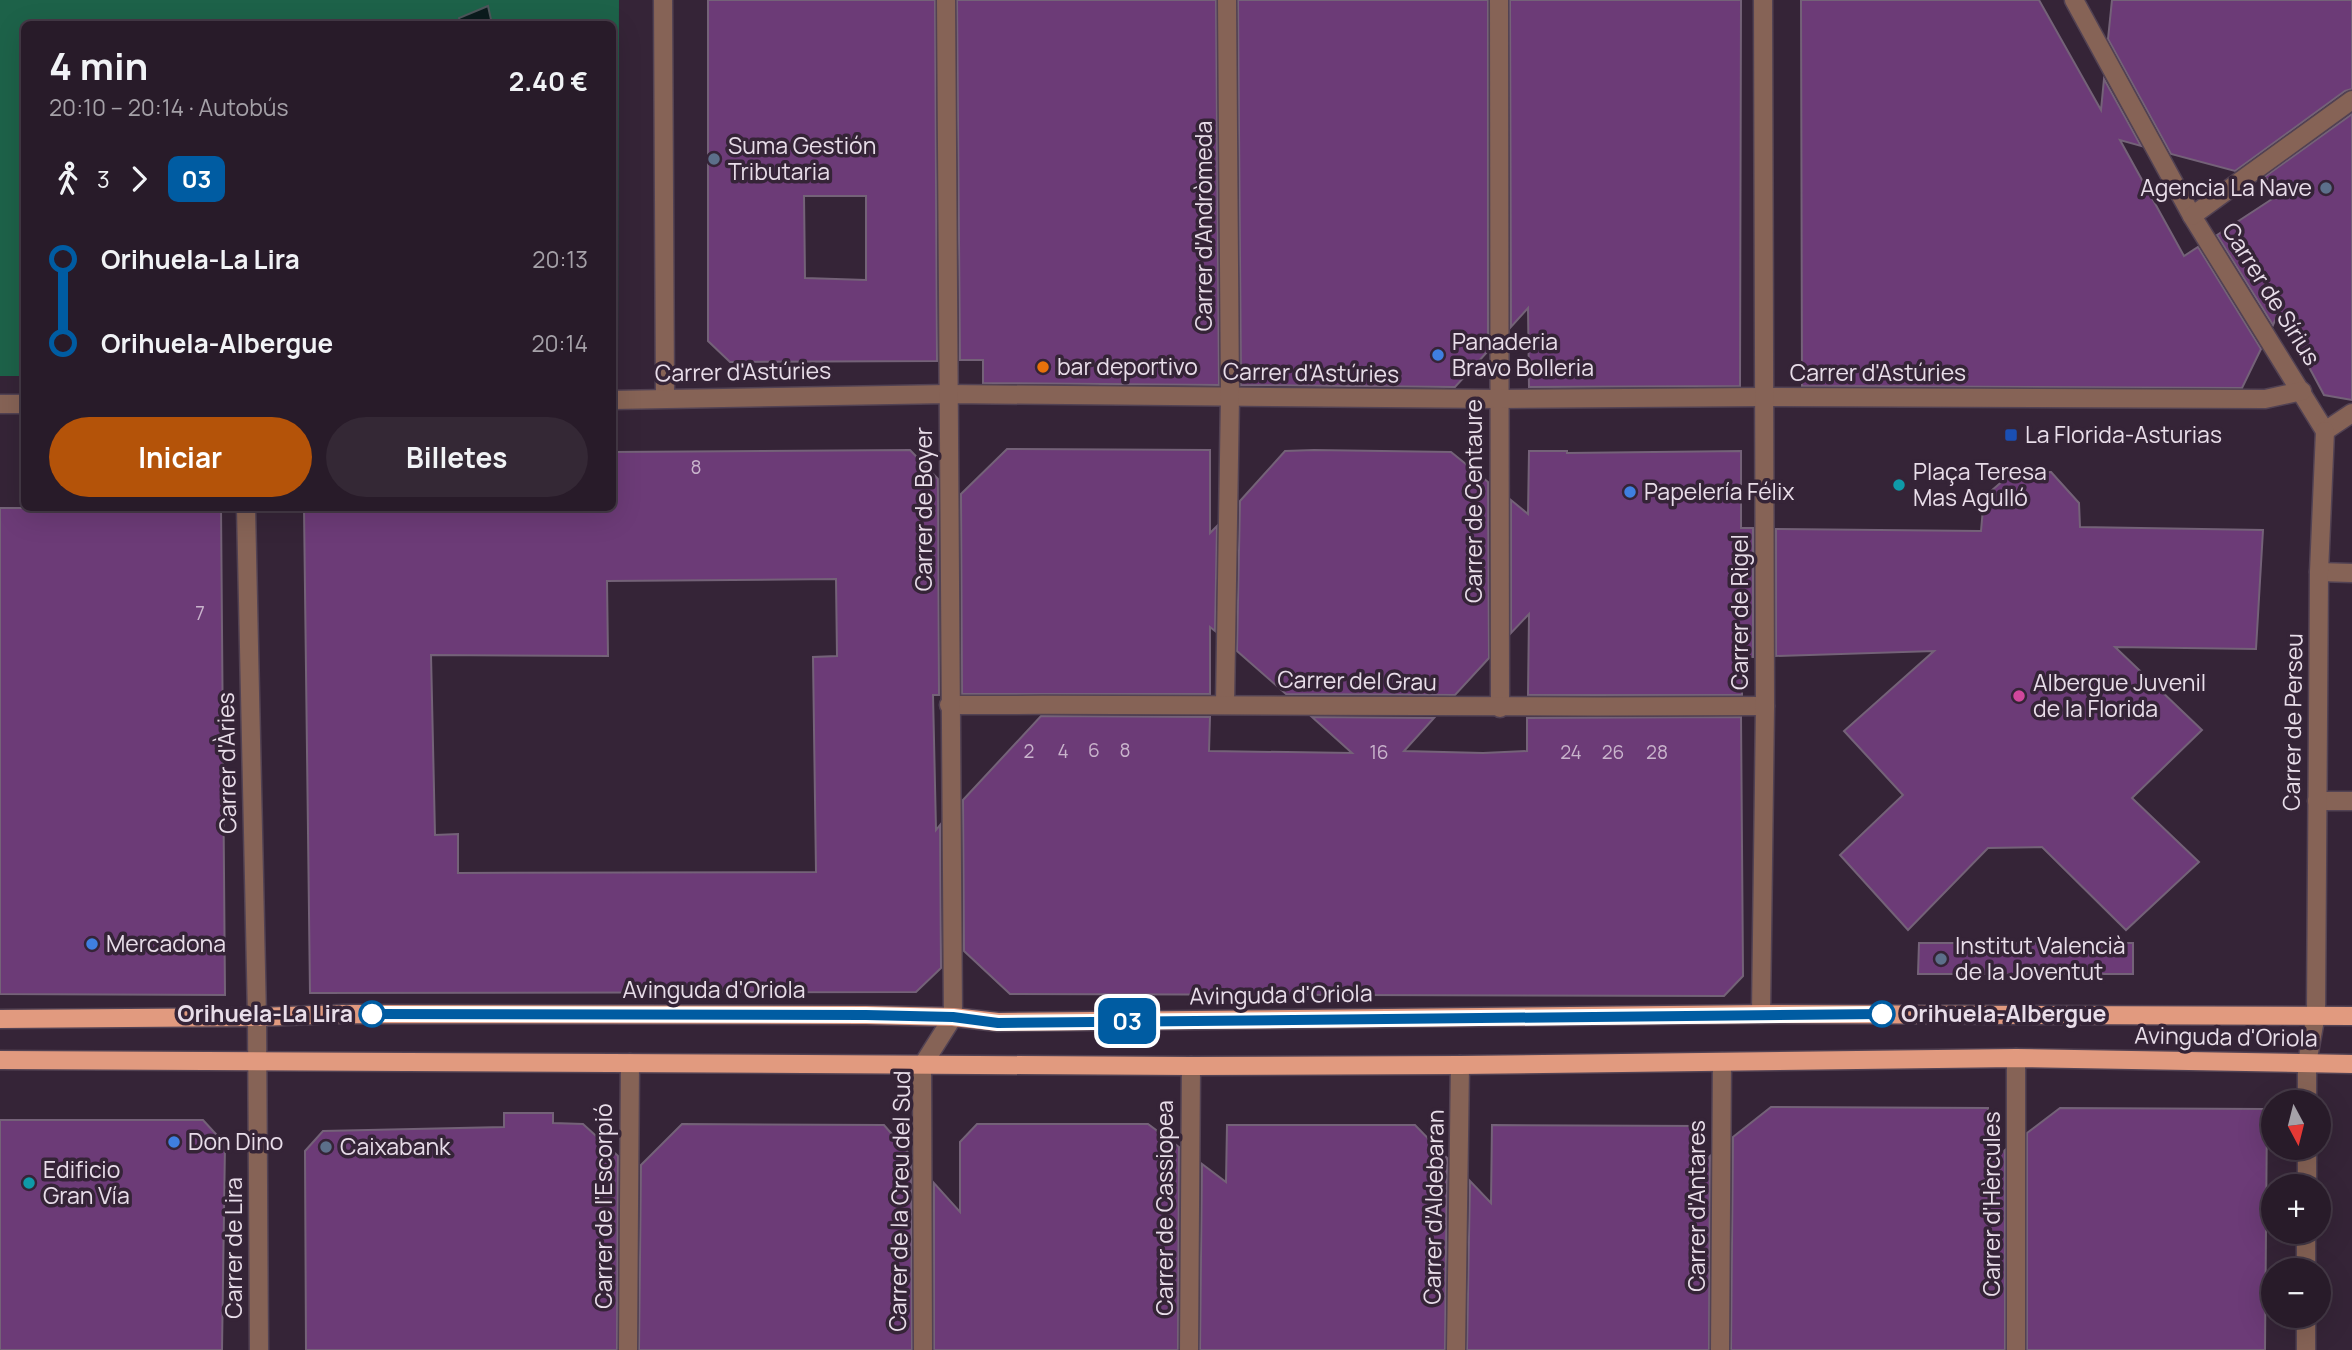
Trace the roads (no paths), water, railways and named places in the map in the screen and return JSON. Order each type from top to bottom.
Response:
[{"type":"main road","name":"Avinguda d'Oriola","points":[[0,1019],[413,1014],[852,1014],[953,1017],[998,1023],[1761,1014],[2352,1016]]},
{"type":"main road","name":"Avinguda d'Oriola","points":[[0,1060],[1191,1066],[2016,1058],[2352,1064]]},
{"type":"street","points":[[663,0],[665,398]]},
{"type":"street","name":"Carrer de Boyer","points":[[946,0],[953,1017]]},
{"type":"street","name":"Carrer d'Andròmeda","points":[[1225,704],[1230,397],[1227,0]]},
{"type":"street","name":"Carrer de Centaure","points":[[1499,0],[1500,708]]},
{"type":"street","name":"Carrer de Rigel","points":[[1761,1014],[1765,706],[1763,0]]},
{"type":"street","name":"Carrer de Sírius","points":[[2074,0],[2192,216],[2325,431]]},
{"type":"street","points":[[2192,216],[2352,100]]},
{"type":"street","name":"Carrer d'Astúries","points":[[616,400],[948,394],[1498,399],[2265,399],[2302,391]]},
{"type":"street","points":[[0,404],[21,404]]},
{"type":"street","points":[[2325,431],[2352,414]]},
{"type":"street","name":"Carrer de Perseu","points":[[2307,1090],[2307,1063],[2316,1014],[2319,572],[2325,431]]},
{"type":"street","name":"Carrer d'Àries","points":[[246,511],[258,1062]]},
{"type":"street","points":[[2319,572],[2352,573]]},
{"type":"street","name":"Carrer del Grau","points":[[949,705],[1225,704],[1500,708],[1765,706]]},
{"type":"street","points":[[2317,801],[2352,801]]},
{"type":"street","name":"Carrer de la Creu del Sud","points":[[923,1350],[922,1066],[953,1017]]},
{"type":"street","name":"Carrer d'Hèrcules","points":[[2016,1058],[2016,1350]]},
{"type":"street","name":"Carrer de Lira","points":[[258,1062],[260,1350]]},
{"type":"street","name":"Carrer d'Antares","points":[[1720,1350],[1722,1062]]},
{"type":"street","name":"Carrer de l'Escorpió","points":[[628,1350],[630,1063]]},
{"type":"street","name":"Carrer d'Aldebaran","points":[[1456,1350],[1460,1065]]},
{"type":"street","name":"Carrer de Cassiopea","points":[[1189,1350],[1191,1066]]},
{"type":"street","points":[[2306,1328],[2306,1350]]},
{"type":"place","name":"Suma Gestión Tributaria","points":[[714,159]]},
{"type":"place","name":"Agencia La Nave","points":[[2326,188]]},
{"type":"place","name":"Panaderia Bravo Bolleria","points":[[1438,355]]},
{"type":"place","name":"bar deportivo","points":[[1043,367]]},
{"type":"place","name":"La Florida-Asturias","points":[[2011,435]]},
{"type":"place","name":"Plaça Teresa Mas Agulló","points":[[1899,485]]},
{"type":"place","name":"Papelería Félix","points":[[1630,492]]},
{"type":"place","name":"Albergue Juvenil de la Florida","points":[[2019,696]]},
{"type":"place","name":"Mercadona","points":[[92,944]]},
{"type":"place","name":"Institut Valencià de la Joventut","points":[[1941,959]]},
{"type":"place","name":"Orihuela-La Lira","points":[[372,1014]]},
{"type":"place","name":"Orihuela-Albergue","points":[[1882,1014]]},
{"type":"place","name":"Don Dino","points":[[174,1142]]},
{"type":"place","name":"Caixabank","points":[[326,1147]]},
{"type":"place","name":"Edificio Gran Vía","points":[[29,1183]]}]
